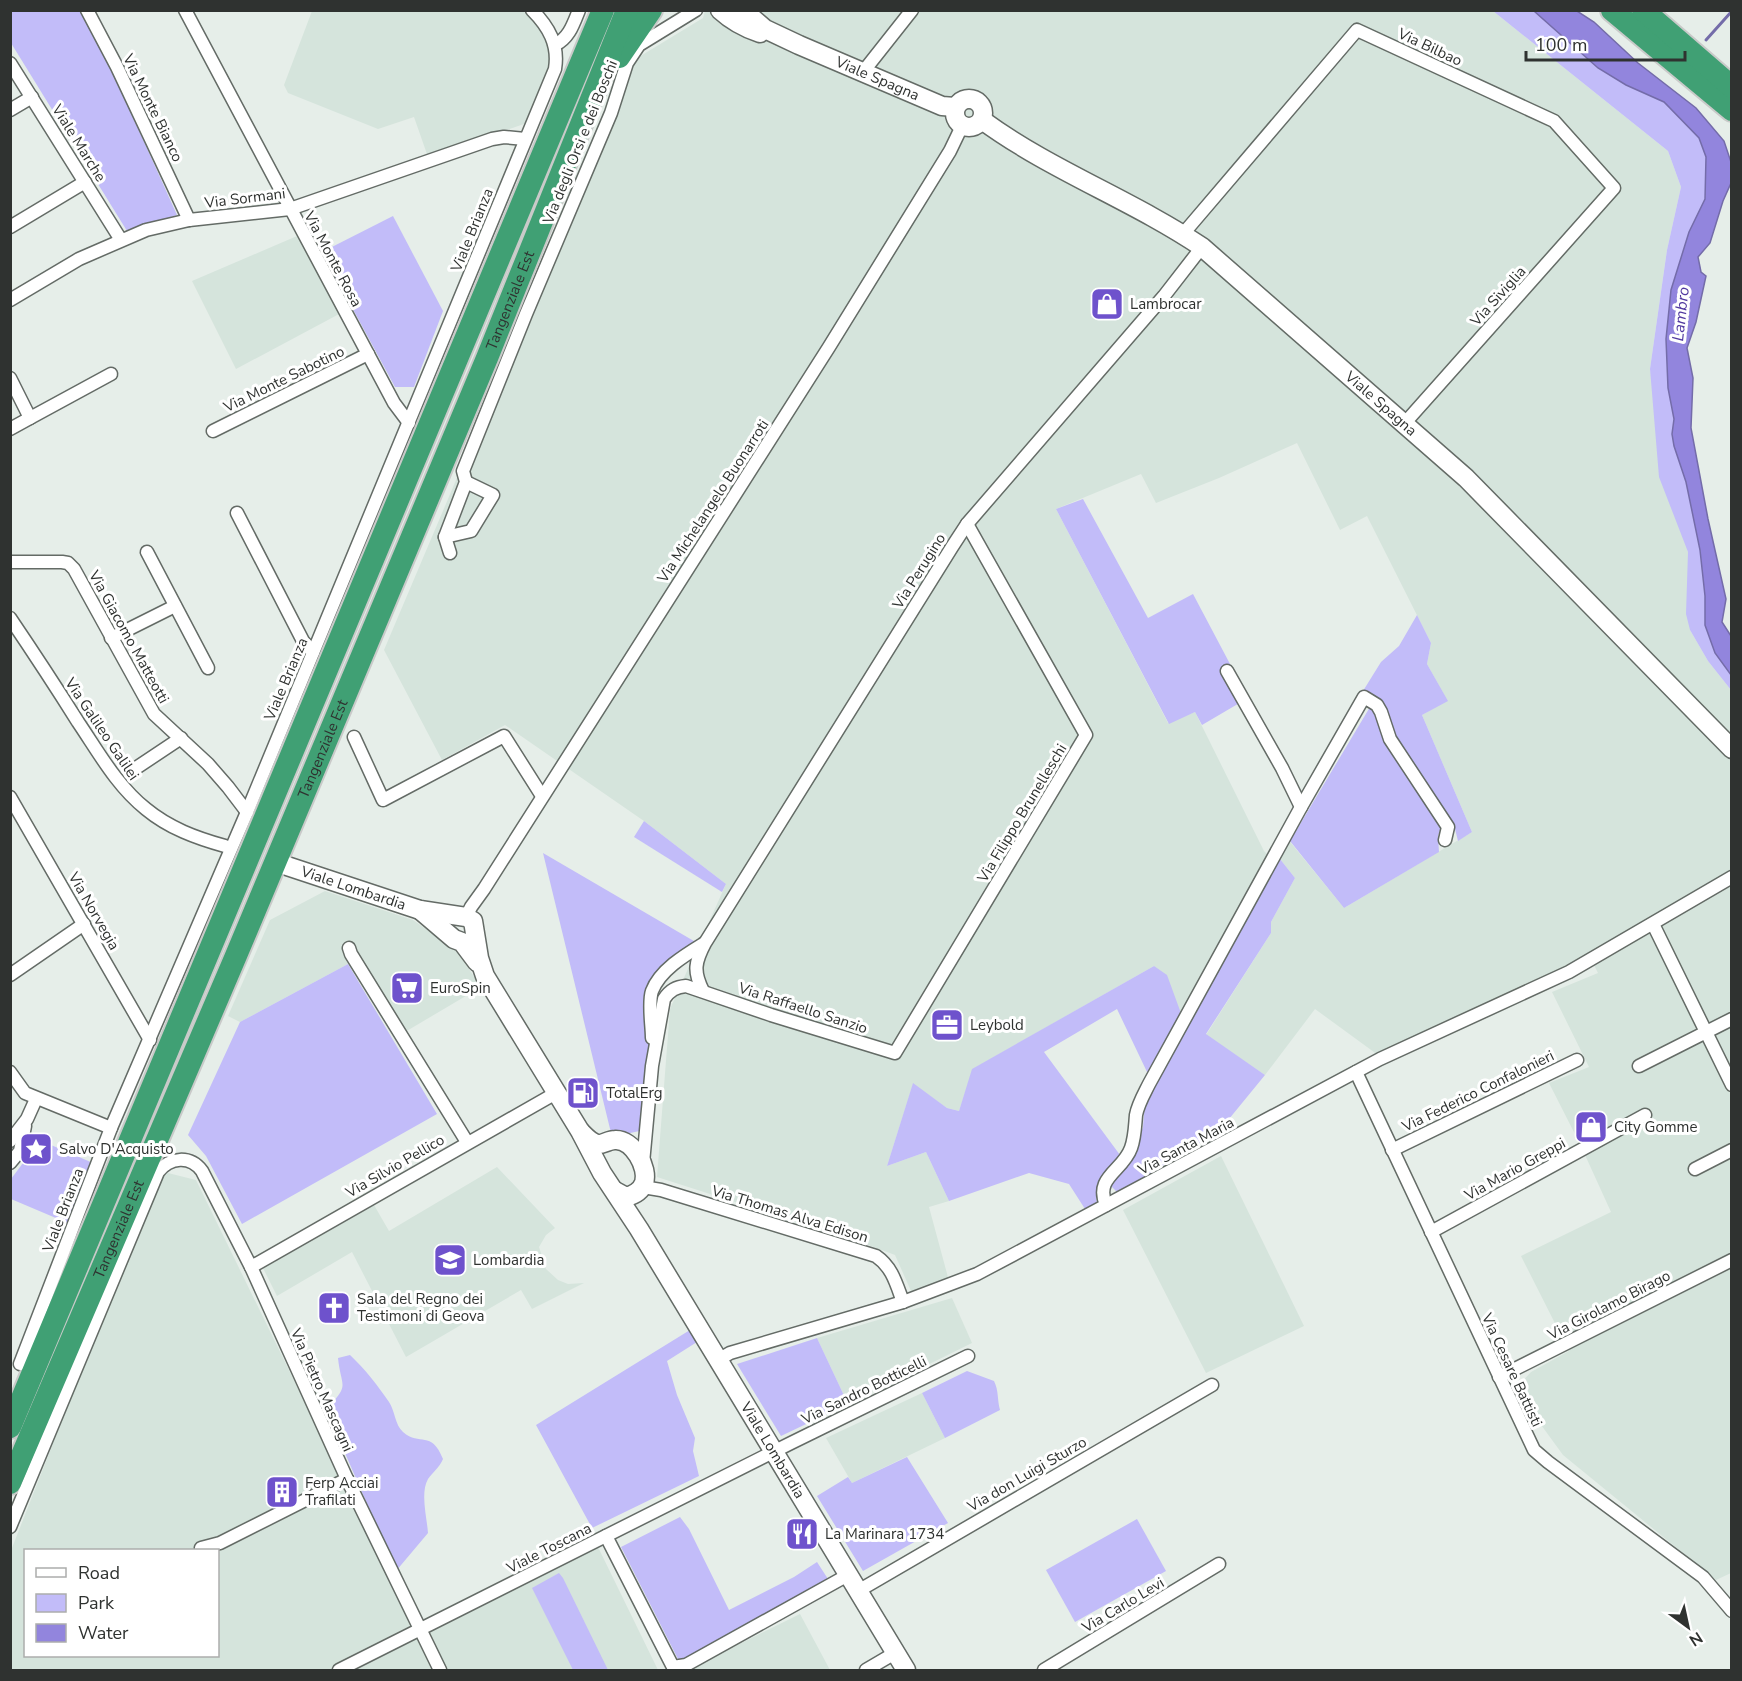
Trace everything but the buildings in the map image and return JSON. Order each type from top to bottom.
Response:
[{"type":"highway","name":"Tangenziale Est","points":[[10,1427],[603,10]]},
{"type":"highway","name":"Tangenziale Est","points":[[10,1483],[236,958],[488,358],[627,10]]},
{"type":"highway","points":[[488,358],[614,66],[651,10]]},
{"type":"highway","points":[[1612,10],[1731,110]]},
{"type":"highway","points":[[1643,10],[1731,87]]},
{"type":"street","name":"Via Monte Bianco","points":[[87,10],[117,67],[189,220]]},
{"type":"street","name":"Via Monte Rosa","points":[[185,10],[394,403],[409,423]]},
{"type":"street","points":[[532,10],[543,20],[555,45],[569,34],[579,10]]},
{"type":"street","name":"Via degli Orsi e dei Boschi","points":[[445,537],[466,482],[463,471],[611,113],[627,63],[639,45],[696,10]]},
{"type":"street","name":"Viale Spagna","points":[[720,10],[728,18],[746,28],[799,45]]},
{"type":"street","name":"Viale Spagna","points":[[743,10],[765,29],[942,106],[956,107],[962,100],[975,100],[983,111],[982,120],[1009,140],[1203,247],[1466,478],[1731,749]]},
{"type":"street","points":[[863,72],[912,10]]},
{"type":"street","name":"Via Bilbao","points":[[1183,234],[1357,30],[1554,121],[1614,188]]},
{"type":"street","name":"Viale Brianza","points":[[20,1364],[111,1128],[247,812],[555,69],[557,57],[555,45]]},
{"type":"street","name":"Viale Marche","points":[[10,63],[122,240]]},
{"type":"street","points":[[10,110],[32,97]]},
{"type":"street","points":[[956,107],[954,116],[962,126],[975,126],[982,120]]},
{"type":"street","name":"Via Michelangelo Buonarroti","points":[[465,929],[484,889],[835,337],[950,151],[962,126]]},
{"type":"street","name":"Via Sormani","points":[[10,300],[80,259],[146,230],[189,220],[290,209],[504,136],[525,139]]},
{"type":"street","points":[[10,228],[85,182]]},
{"type":"street","name":"Via Siviglia","points":[[1404,424],[1614,188]]},
{"type":"street","name":"Via Perugino","points":[[703,991],[698,981],[696,960],[705,944],[967,524],[1164,296],[1203,247]]},
{"type":"street","name":"Via Monte Sabotino","points":[[213,430],[368,354]]},
{"type":"street","points":[[10,429],[111,374]]},
{"type":"street","points":[[10,378],[30,418]]},
{"type":"street","points":[[450,553],[445,537],[471,531],[493,495],[466,482]]},
{"type":"street","points":[[237,513],[303,641],[314,652]]},
{"type":"street","name":"Via Filippo Brunelleschi","points":[[895,1053],[1086,735],[967,524]]},
{"type":"street","points":[[147,552],[208,668]]},
{"type":"street","name":"Via Giacomo Matteotti","points":[[10,562],[68,563],[74,569],[154,714],[181,738],[228,787],[247,812]]},
{"type":"street","points":[[111,638],[175,606]]},
{"type":"street","name":"Via Galileo Galilei","points":[[10,618],[117,781],[129,795],[147,810],[189,835],[225,846]]},
{"type":"street","points":[[1227,671],[1282,768],[1301,807]]},
{"type":"street","points":[[1106,1205],[1102,1196],[1103,1188],[1110,1175],[1131,1150],[1138,1109],[1149,1084],[1364,697],[1377,705],[1382,712],[1390,739],[1449,827],[1445,840]]},
{"type":"street","points":[[354,737],[383,800],[504,736],[542,796]]},
{"type":"street","points":[[133,770],[181,738]]},
{"type":"street","name":"Via Norvegia","points":[[10,797],[150,1040]]},
{"type":"street","name":"Viale Lombardia","points":[[287,866],[420,910],[434,911],[465,929],[483,970],[580,1131],[602,1173],[639,1229],[906,1671]]},
{"type":"street","name":"Via Santa Maria","points":[[718,1360],[730,1353],[903,1302],[977,1274],[1380,1059],[1556,979],[1731,877]]},
{"type":"street","points":[[10,975],[84,924]]},
{"type":"street","points":[[1653,924],[1731,1085]]},
{"type":"street","name":"Via Perugino","points":[[652,1066],[651,992],[674,964],[705,944]]},
{"type":"street","points":[[349,948],[467,1142]]},
{"type":"street","name":"Via Perugino","points":[[643,1165],[652,1066],[664,999],[676,987],[686,986],[703,991]]},
{"type":"street","name":"Via Raffaello Sanzio","points":[[703,991],[771,1015],[895,1053]]},
{"type":"street","points":[[1639,1066],[1731,1019]]},
{"type":"street","name":"Via Federico Confalonieri","points":[[1392,1150],[1577,1060]]},
{"type":"street","points":[[10,1072],[25,1093],[111,1128]]},
{"type":"street","name":"Via Cesare Battisti","points":[[1356,1072],[1529,1441],[1540,1456],[1703,1577],[1731,1611]]},
{"type":"street","name":"Via Silvio Pellico","points":[[251,1267],[556,1093]]},
{"type":"street","points":[[10,1163],[20,1150],[27,1119],[36,1099]]},
{"type":"street","name":"Via Mario Greppi","points":[[1431,1232],[1645,1115]]},
{"type":"street","points":[[10,1140],[27,1119]]},
{"type":"street","name":"Viale Lombardia","points":[[580,1131],[590,1141],[603,1144]]},
{"type":"street","points":[[626,1143],[645,1131]]},
{"type":"street","points":[[597,1161],[597,1154],[603,1144],[614,1140],[626,1143],[643,1165]]},
{"type":"street","points":[[1695,1169],[1731,1150]]},
{"type":"street","name":"Via Pietro Mascagni","points":[[10,1527],[158,1172],[164,1164],[175,1160],[188,1160],[196,1163],[202,1171],[251,1267],[346,1479],[440,1671]]},
{"type":"street","name":"Viale Lombardia","points":[[639,1229],[633,1209],[645,1180],[643,1165]]},
{"type":"street","points":[[615,1191],[626,1197],[640,1190]]},
{"type":"street","name":"Via Thomas Alva Edison","points":[[640,1190],[661,1190],[876,1256],[891,1270],[903,1302]]},
{"type":"street","name":"Via Girolamo Birago","points":[[1499,1377],[1731,1260]]},
{"type":"street","name":"Via Sandro Botticelli","points":[[774,1452],[969,1356]]},
{"type":"street","name":"Via don Luigi Sturzo","points":[[858,1591],[1212,1385]]},
{"type":"street","name":"Viale Toscana","points":[[339,1671],[774,1452]]},
{"type":"street","points":[[201,1548],[220,1543],[346,1479]]},
{"type":"street","points":[[606,1536],[673,1667],[686,1665],[848,1575]]},
{"type":"street","name":"Via Carlo Levi","points":[[1044,1671],[1219,1564]]},
{"type":"street","points":[[866,1671],[895,1653]]},
{"type":"shaded area","points":[[312,11],[523,11],[536,23],[545,36],[551,59],[549,71],[524,124],[428,157],[414,117],[378,129],[288,93],[284,85]]},
{"type":"shaded area","points":[[705,11],[1493,11],[1668,151],[1681,187],[1667,250],[1650,369],[1688,552],[1690,630],[1708,661],[1731,690],[1731,1573],[1716,1580],[1563,1455],[1515,1389],[1531,1372],[1569,1351],[1521,1256],[1611,1212],[1549,1083],[1589,1067],[1552,992],[1598,973],[1590,957],[1378,1055],[1315,1009],[1265,1075],[1206,1035],[1271,933],[1271,922],[1295,878],[1280,859],[1191,1022],[1182,1016],[1154,966],[973,1069],[959,1111],[947,1108],[913,1084],[887,1166],[926,1152],[949,1201],[929,1207],[949,1281],[911,1291],[895,1255],[657,1177],[670,1009],[726,884],[644,821],[505,725],[442,760],[384,650],[634,60],[703,18]],"holes":[[[1297,443],[1340,530],[1367,516],[1431,643],[1427,664],[1447,700],[1422,715],[1472,832],[1344,908],[1282,832],[1269,856],[1264,851],[1195,712],[1168,723],[1056,509],[1141,474],[1156,503]]]},
{"type":"shaded area","points":[[297,236],[341,313],[236,369],[192,281]]},
{"type":"shaded area","points":[[325,891],[413,920],[457,951],[481,987],[405,1032],[367,967],[354,974],[348,964],[240,1022],[228,1016],[270,920]]},
{"type":"shaded area","points":[[1221,1156],[1304,1326],[1206,1373],[1123,1210]]},
{"type":"shaded area","name":"Lombardia","points":[[497,1167],[555,1228],[546,1235],[539,1247],[546,1269],[558,1280],[568,1284],[584,1283],[532,1309],[521,1290],[406,1357],[352,1252],[277,1296],[263,1268],[374,1205],[389,1231]]},
{"type":"shaded area","points":[[160,1171],[196,1180],[418,1634],[597,1545],[658,1670],[11,1670],[10,1553]]},
{"type":"shaded area","points":[[952,1298],[972,1343],[848,1404],[817,1338]]},
{"type":"shaded area","points":[[922,1393],[945,1438],[852,1483],[826,1438]]},
{"type":"shaded area","points":[[800,1614],[830,1670],[687,1670]]},
{"type":"green space","points":[[11,11],[81,11],[110,66],[177,215],[127,231],[11,43]]},
{"type":"green space","points":[[1493,11],[1534,11],[1598,68],[1626,85],[1664,102],[1699,138],[1706,157],[1705,199],[1689,232],[1666,339],[1668,388],[1674,419],[1672,434],[1686,482],[1700,550],[1705,596],[1705,625],[1715,653],[1731,675],[1731,690],[1708,661],[1690,630],[1686,614],[1688,552],[1659,477],[1650,369],[1667,250],[1681,187],[1668,151]]},
{"type":"green space","points":[[393,216],[443,311],[414,387],[395,387],[322,252]]},
{"type":"green space","points":[[1083,499],[1148,618],[1193,594],[1248,698],[1202,725],[1195,712],[1169,724],[1056,509]]},
{"type":"green space","points":[[1417,615],[1431,643],[1427,664],[1448,701],[1422,715],[1472,832],[1458,841],[1454,825],[1394,735],[1386,708],[1380,701],[1363,691],[1381,662],[1399,646]]},
{"type":"green space","points":[[1370,707],[1376,712],[1380,729],[1387,743],[1442,825],[1438,836],[1439,852],[1344,908],[1290,841]]},
{"type":"green space","points":[[644,821],[726,884],[722,892],[634,837]]},
{"type":"green space","points":[[543,853],[699,944],[657,984],[644,1130],[612,1137]]},
{"type":"green space","points":[[1280,859],[1295,878],[1271,922],[1271,933],[1206,1034],[1265,1075],[1220,1130],[1206,1131],[1200,1143],[1118,1193],[1110,1185],[1135,1150],[1143,1127],[1145,1103],[1164,1063],[1189,1025]]},
{"type":"green space","points":[[348,964],[437,1114],[242,1224],[206,1156],[188,1135],[240,1022]]},
{"type":"green space","points":[[1154,966],[1167,975],[1182,1016],[1148,1074],[1117,1009],[1044,1052],[1120,1155],[1099,1183],[1097,1203],[1085,1209],[1069,1184],[1029,1173],[949,1201],[926,1152],[887,1166],[913,1083],[947,1108],[959,1111],[972,1069]]},
{"type":"green space","points":[[37,1139],[93,1163],[70,1224],[11,1199],[11,1179]]},
{"type":"green space","points":[[690,1330],[697,1342],[667,1361],[677,1395],[695,1438],[693,1451],[699,1476],[592,1528],[536,1425]]},
{"type":"green space","points":[[817,1338],[848,1404],[781,1436],[737,1364]]},
{"type":"green space","points":[[350,1355],[389,1402],[400,1429],[409,1436],[430,1441],[439,1450],[443,1459],[428,1479],[424,1491],[428,1533],[396,1571],[326,1409],[342,1390],[338,1358]]},
{"type":"green space","points":[[967,1371],[994,1381],[1000,1410],[945,1438],[922,1393]]},
{"type":"green space","points":[[907,1457],[948,1523],[863,1571],[817,1496],[848,1477],[852,1483]]},
{"type":"green space","points":[[680,1517],[689,1529],[729,1610],[794,1577],[817,1562],[828,1579],[691,1659],[678,1659],[621,1547]]},
{"type":"green space","points":[[1137,1519],[1166,1571],[1075,1622],[1046,1570]]},
{"type":"green space","points":[[559,1573],[608,1670],[573,1670],[532,1588]]},
{"type":"water","name":"Lambro","points":[[1534,11],[1577,11],[1594,22],[1638,63],[1696,108],[1724,141],[1731,162],[1731,183],[1710,243],[1698,257],[1701,272],[1706,276],[1696,322],[1687,348],[1693,378],[1691,428],[1726,599],[1722,622],[1731,636],[1731,675],[1715,653],[1705,625],[1705,596],[1700,550],[1686,482],[1674,446],[1672,434],[1674,419],[1668,388],[1666,339],[1671,290],[1689,232],[1705,199],[1706,157],[1699,138],[1664,102],[1626,85],[1598,68]]},
{"type":"waterway","points":[[1706,40],[1732,11]]},
{"type":"place","name":"Lambrocar","points":[[1107,304]]},
{"type":"place","name":"EuroSpin","points":[[407,988]]},
{"type":"place","name":"Leybold","points":[[947,1025]]},
{"type":"place","name":"TotalErg","points":[[583,1093]]},
{"type":"place","name":"City Gomme","points":[[1591,1127]]},
{"type":"place","name":"Salvo D'Acquisto","points":[[36,1149]]},
{"type":"place","name":"Lombardia","points":[[450,1260]]},
{"type":"place","name":"Sala del Regno dei Testimoni di Geova","points":[[334,1308]]},
{"type":"place","name":"Ferp Acciai Trafilati","points":[[282,1492]]},
{"type":"place","name":"La Marinara 1734","points":[[802,1534]]}]
